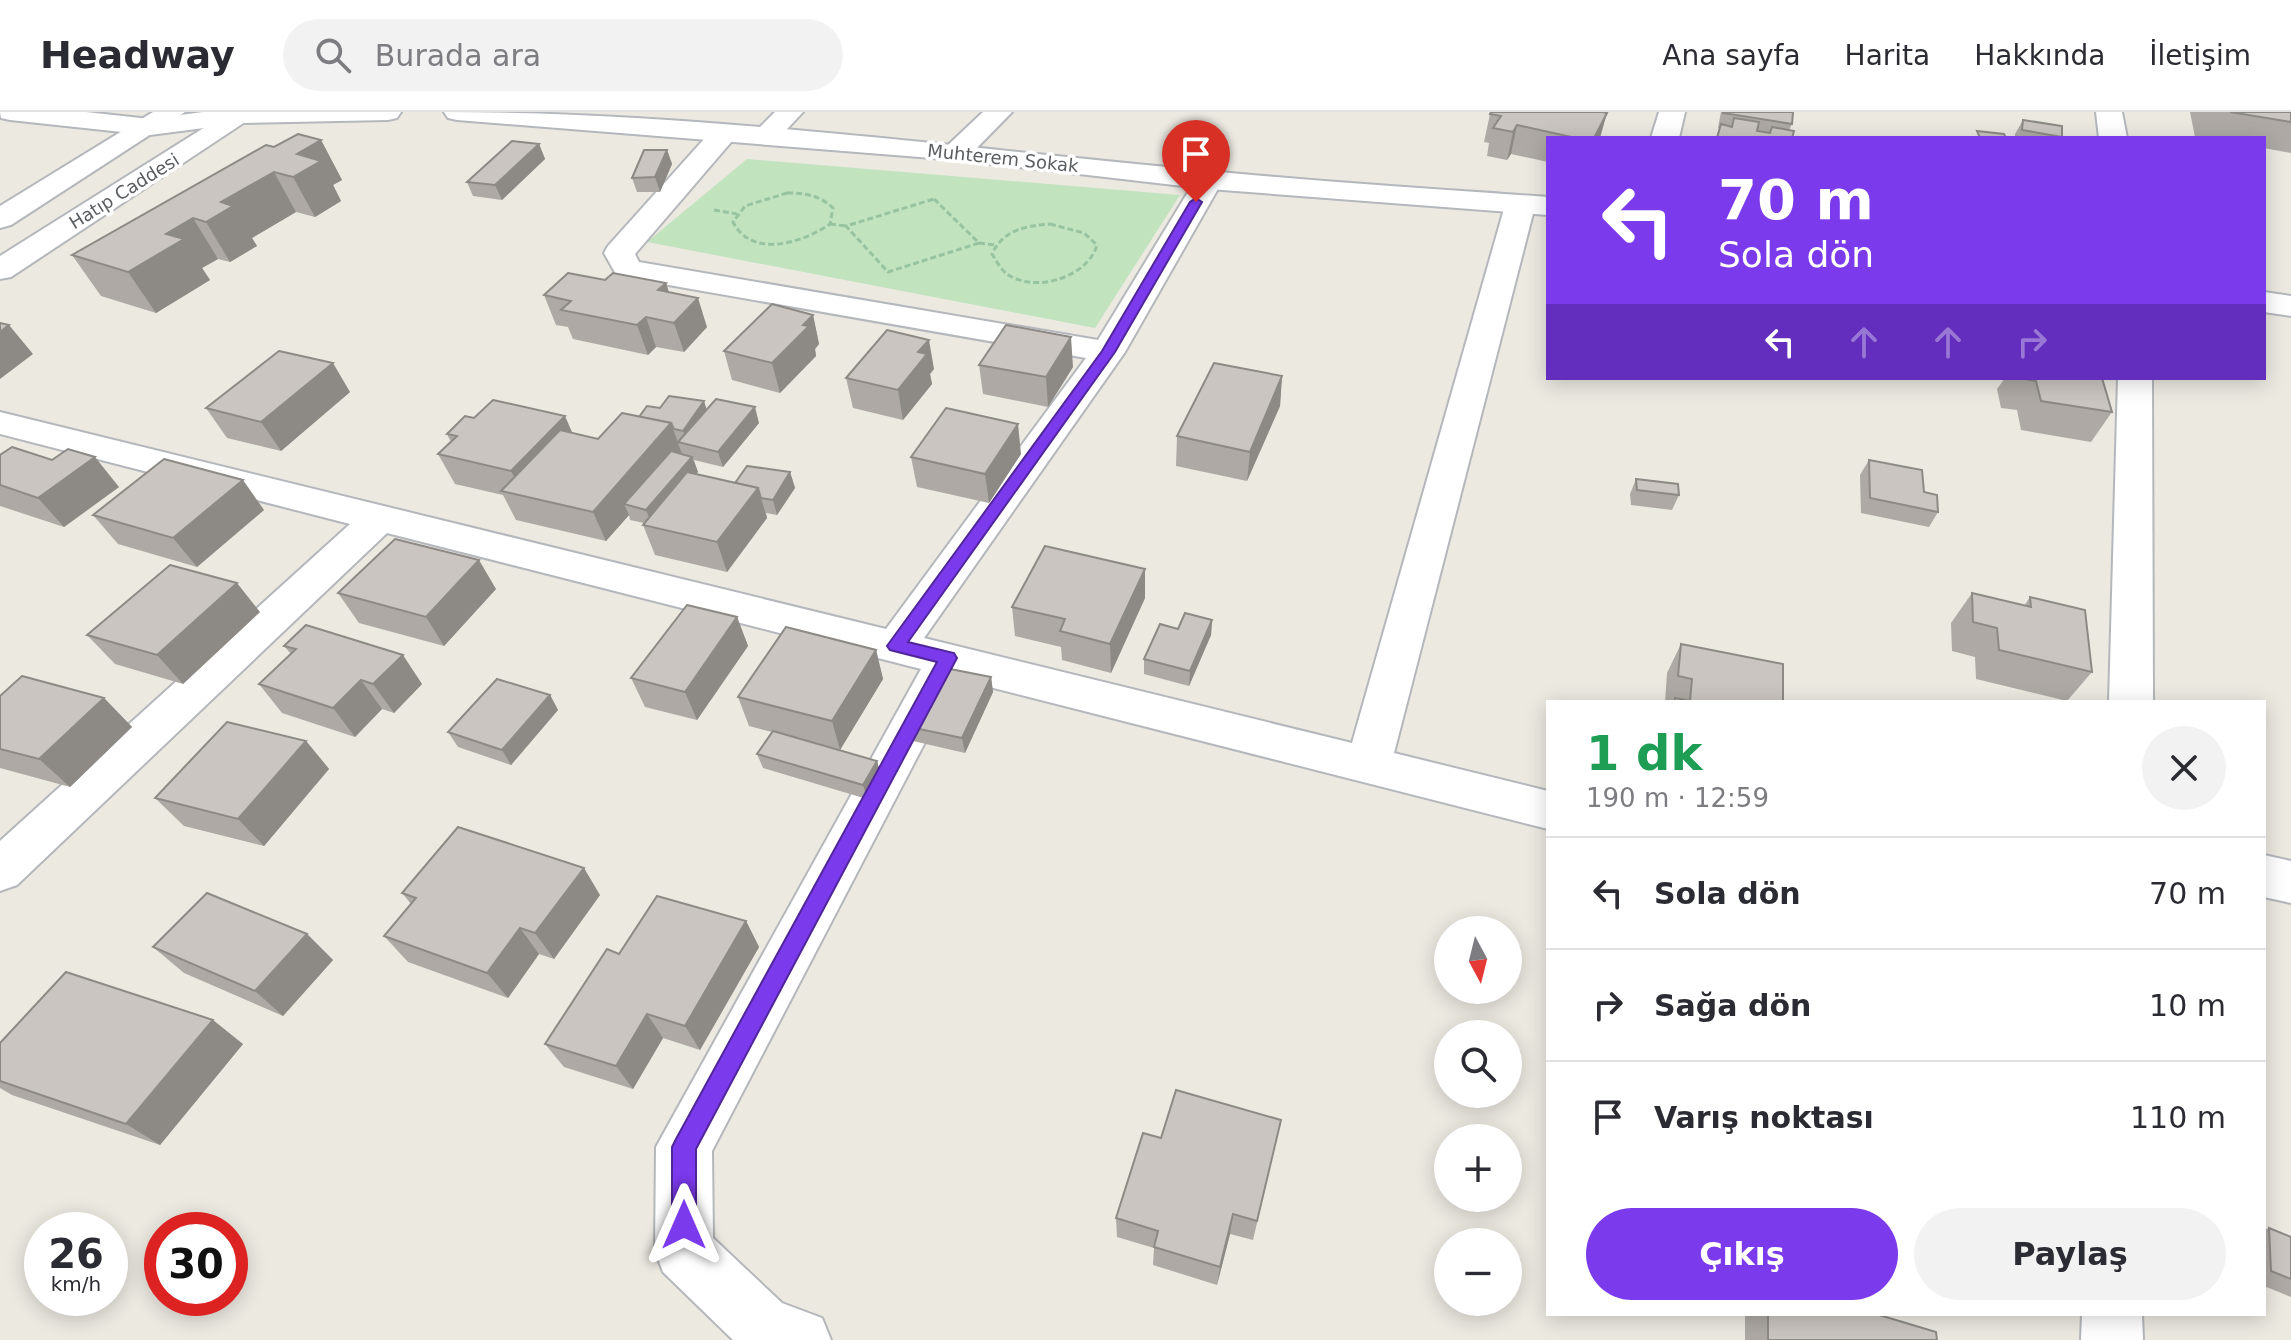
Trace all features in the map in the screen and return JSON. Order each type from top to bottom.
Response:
[{"type":"street","points":[[10,112],[161,119],[245,114],[388,112]]},
{"type":"street","name":"Muhterem Sokak","points":[[457,112],[957,152],[1209,180],[1534,204]]},
{"type":"street","points":[[764,137],[790,112]]},
{"type":"street","points":[[957,152],[999,112]]},
{"type":"street","points":[[1666,136],[1672,112]]},
{"type":"street","points":[[2109,112],[2113,136]]},
{"type":"street","name":"Hatıp Caddesi","points":[[0,270],[245,114]]},
{"type":"street","name":"Hatıp Caddesi","points":[[0,219],[161,119]]},
{"type":"street","points":[[724,134],[619,253],[628,269],[1108,352]]},
{"type":"street","points":[[896,646],[1108,352],[1209,180]]},
{"type":"street","points":[[1369,764],[1534,204]]},
{"type":"street","points":[[2266,302],[2291,306]]},
{"type":"street","points":[[2131,700],[2135,380]]},
{"type":"street","points":[[0,423],[1546,809]]},
{"type":"street","points":[[1,870],[380,518]]},
{"type":"street","points":[[800,1340],[763,1327],[684,1251],[684,1147],[948,658]]},
{"type":"street","points":[[2266,876],[2291,882]]},
{"type":"street","points":[[2112,1316],[2112,1340]]},
{"type":"path","points":[[830,224],[833,208],[816,196],[802,193],[757,199],[745,206],[733,222],[744,237],[772,244],[806,239],[830,224],[846,226],[934,199],[979,243]]},
{"type":"path","points":[[846,226],[888,272],[979,243],[995,245],[1016,229],[1050,224],[1082,231],[1098,248],[1097,258],[1079,273],[1056,280],[1030,280],[1003,271],[992,254],[995,245]]},
{"type":"green space","points":[[747,159],[1180,195],[1095,328],[647,242]]},
{"type":"building","points":[[1793,112],[1792,124],[1723,113]]},
{"type":"building","points":[[2230,112],[2291,112],[2291,122]]},
{"type":"building","points":[[1607,113],[1595,136],[1567,136],[1517,125],[1513,132],[1493,128],[1501,116],[1490,114]]},
{"type":"building","points":[[1734,118],[1759,122],[1757,131],[1770,133],[1772,127],[1794,131],[1793,136],[1718,136],[1721,124],[1732,127]]},
{"type":"building","points":[[2023,120],[2062,126],[2062,136],[2056,136],[2022,130]]},
{"type":"building","points":[[1977,131],[2005,136],[1979,136]]},
{"type":"building","points":[[298,134],[321,140],[297,154],[321,161],[293,177],[274,172],[221,202],[233,206],[206,222],[193,218],[166,234],[184,239],[128,272],[72,255],[266,145],[274,147]]},
{"type":"building","points":[[512,141],[539,144],[495,185],[467,182]]},
{"type":"building","points":[[644,150],[667,150],[655,177],[632,178]]},
{"type":"building","points":[[568,273],[605,280],[613,273],[666,283],[658,290],[698,298],[674,323],[646,317],[637,325],[561,310],[571,301],[544,295]]},
{"type":"building","points":[[772,304],[813,315],[803,325],[809,326],[772,363],[724,351]]},
{"type":"building","points":[[0,323],[9,325],[0,332]]},
{"type":"building","points":[[1006,325],[1071,337],[1046,377],[979,365]]},
{"type":"building","points":[[887,330],[929,340],[918,352],[927,354],[898,390],[846,378]]},
{"type":"building","points":[[279,351],[333,363],[261,422],[206,408]]},
{"type":"building","points":[[1214,363],[1282,376],[1250,452],[1177,436]]},
{"type":"building","points":[[2031,380],[2103,380],[2112,412],[2041,401],[2036,381]]},
{"type":"building","points":[[669,396],[704,401],[683,431],[674,429],[671,423],[639,417],[647,406],[660,408]]},
{"type":"building","points":[[716,399],[755,407],[718,452],[678,442]]},
{"type":"building","points":[[493,400],[565,416],[511,471],[438,454],[457,436],[447,434],[465,416],[474,418]]},
{"type":"building","points":[[946,408],[1018,424],[985,474],[911,457]]},
{"type":"building","points":[[622,413],[671,423],[593,512],[501,491],[560,430],[598,439]]},
{"type":"building","points":[[12,447],[52,460],[68,449],[95,457],[38,498],[0,485],[0,455]]},
{"type":"building","points":[[671,451],[692,457],[646,510],[624,504]]},
{"type":"building","points":[[164,459],[243,480],[173,538],[93,515]]},
{"type":"building","points":[[1869,460],[1922,470],[1924,492],[1937,495],[1938,512],[1870,498]]},
{"type":"building","points":[[747,466],[790,472],[773,500],[761,498],[758,488],[735,483]]},
{"type":"building","points":[[687,472],[758,488],[717,542],[643,525]]},
{"type":"building","points":[[1636,479],[1678,484],[1679,495],[1637,490]]},
{"type":"building","points":[[395,539],[479,560],[426,617],[338,593]]},
{"type":"building","points":[[1045,546],[1145,569],[1110,644],[1060,631],[1065,619],[1012,607]]},
{"type":"building","points":[[170,565],[237,583],[157,655],[87,635]]},
{"type":"building","points":[[1972,593],[2031,607],[2030,597],[2085,610],[2092,672],[1999,650],[1997,628],[1973,622]]},
{"type":"building","points":[[687,605],[737,617],[685,692],[631,678]]},
{"type":"building","points":[[1185,613],[1212,620],[1190,671],[1144,659],[1160,624],[1178,629]]},
{"type":"building","points":[[306,625],[403,655],[373,684],[361,680],[333,708],[259,684],[296,649],[284,646]]},
{"type":"building","points":[[786,627],[876,650],[832,721],[738,697]]},
{"type":"building","points":[[1681,644],[1783,664],[1783,700],[1690,700],[1692,679],[1678,676]]},
{"type":"building","points":[[940,667],[991,677],[962,738],[910,727]]},
{"type":"building","points":[[22,676],[104,698],[39,759],[0,749],[0,696]]},
{"type":"building","points":[[497,679],[550,695],[502,750],[448,732]]},
{"type":"building","points":[[227,722],[306,741],[238,819],[155,798]]},
{"type":"building","points":[[773,731],[877,761],[863,785],[757,754]]},
{"type":"building","points":[[458,827],[584,868],[535,933],[520,928],[487,973],[384,936],[416,898],[402,893]]},
{"type":"building","points":[[207,893],[307,934],[255,991],[153,947]]},
{"type":"building","points":[[657,896],[746,921],[685,1026],[647,1014],[616,1066],[545,1044],[607,949],[619,954]]},
{"type":"building","points":[[66,972],[213,1020],[126,1124],[0,1081],[0,1043]]},
{"type":"building","points":[[1176,1090],[1281,1120],[1257,1221],[1233,1214],[1220,1267],[1154,1247],[1158,1231],[1116,1218],[1143,1133],[1161,1138]]},
{"type":"building","points":[[2269,1228],[2291,1237],[2291,1279],[2271,1271]]},
{"type":"building","points":[[1768,1316],[1883,1316],[1936,1332],[1937,1340],[1768,1340]]},
{"type":"route","points":[[684,1225],[684,1147],[948,658],[896,646],[1108,352],[1196,202]]}]
